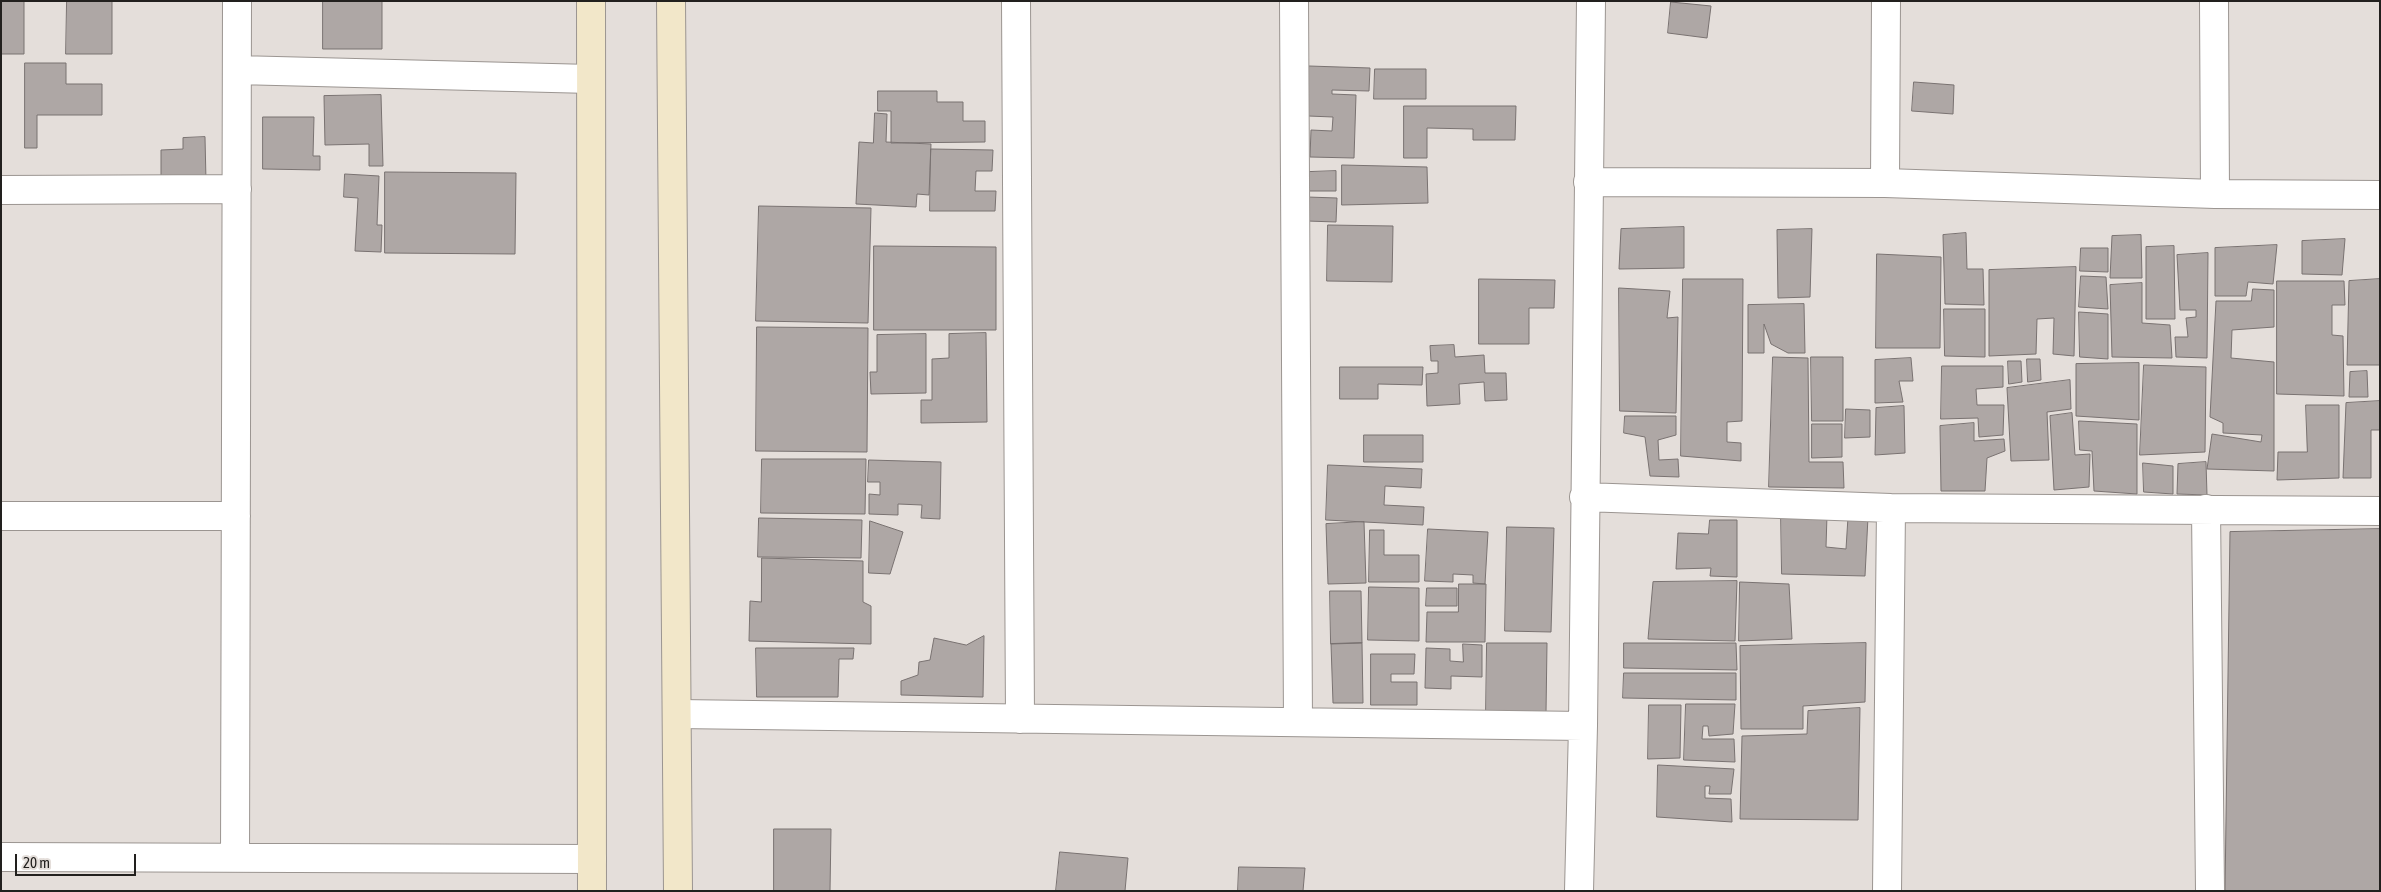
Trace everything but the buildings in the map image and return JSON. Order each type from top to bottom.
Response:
[{"type":"main road","points":[[591,1],[592,891]]},
{"type":"main road","points":[[671,1],[678,891]]},
{"type":"street","points":[[235,858],[237,1]]},
{"type":"street","points":[[1016,1],[1020,719]]},
{"type":"street","points":[[1294,1],[1298,722]]},
{"type":"street","points":[[1579,891],[1583,726],[1584,497],[1591,1]]},
{"type":"street","points":[[1885,183],[1886,1]]},
{"type":"street","points":[[2214,1],[2215,194]]},
{"type":"street","points":[[237,70],[591,79]]},
{"type":"street","points":[[1588,182],[1885,183],[2215,194],[2380,195]]},
{"type":"street","points":[[1,190],[237,189]]},
{"type":"street","points":[[1584,497],[1891,508],[2380,511]]},
{"type":"street","points":[[1887,891],[1891,508]]},
{"type":"street","points":[[2206,509],[2210,891]]},
{"type":"street","points":[[1,516],[236,516]]},
{"type":"street","points":[[678,714],[1583,726]]},
{"type":"street","points":[[1,857],[592,859]]}]
